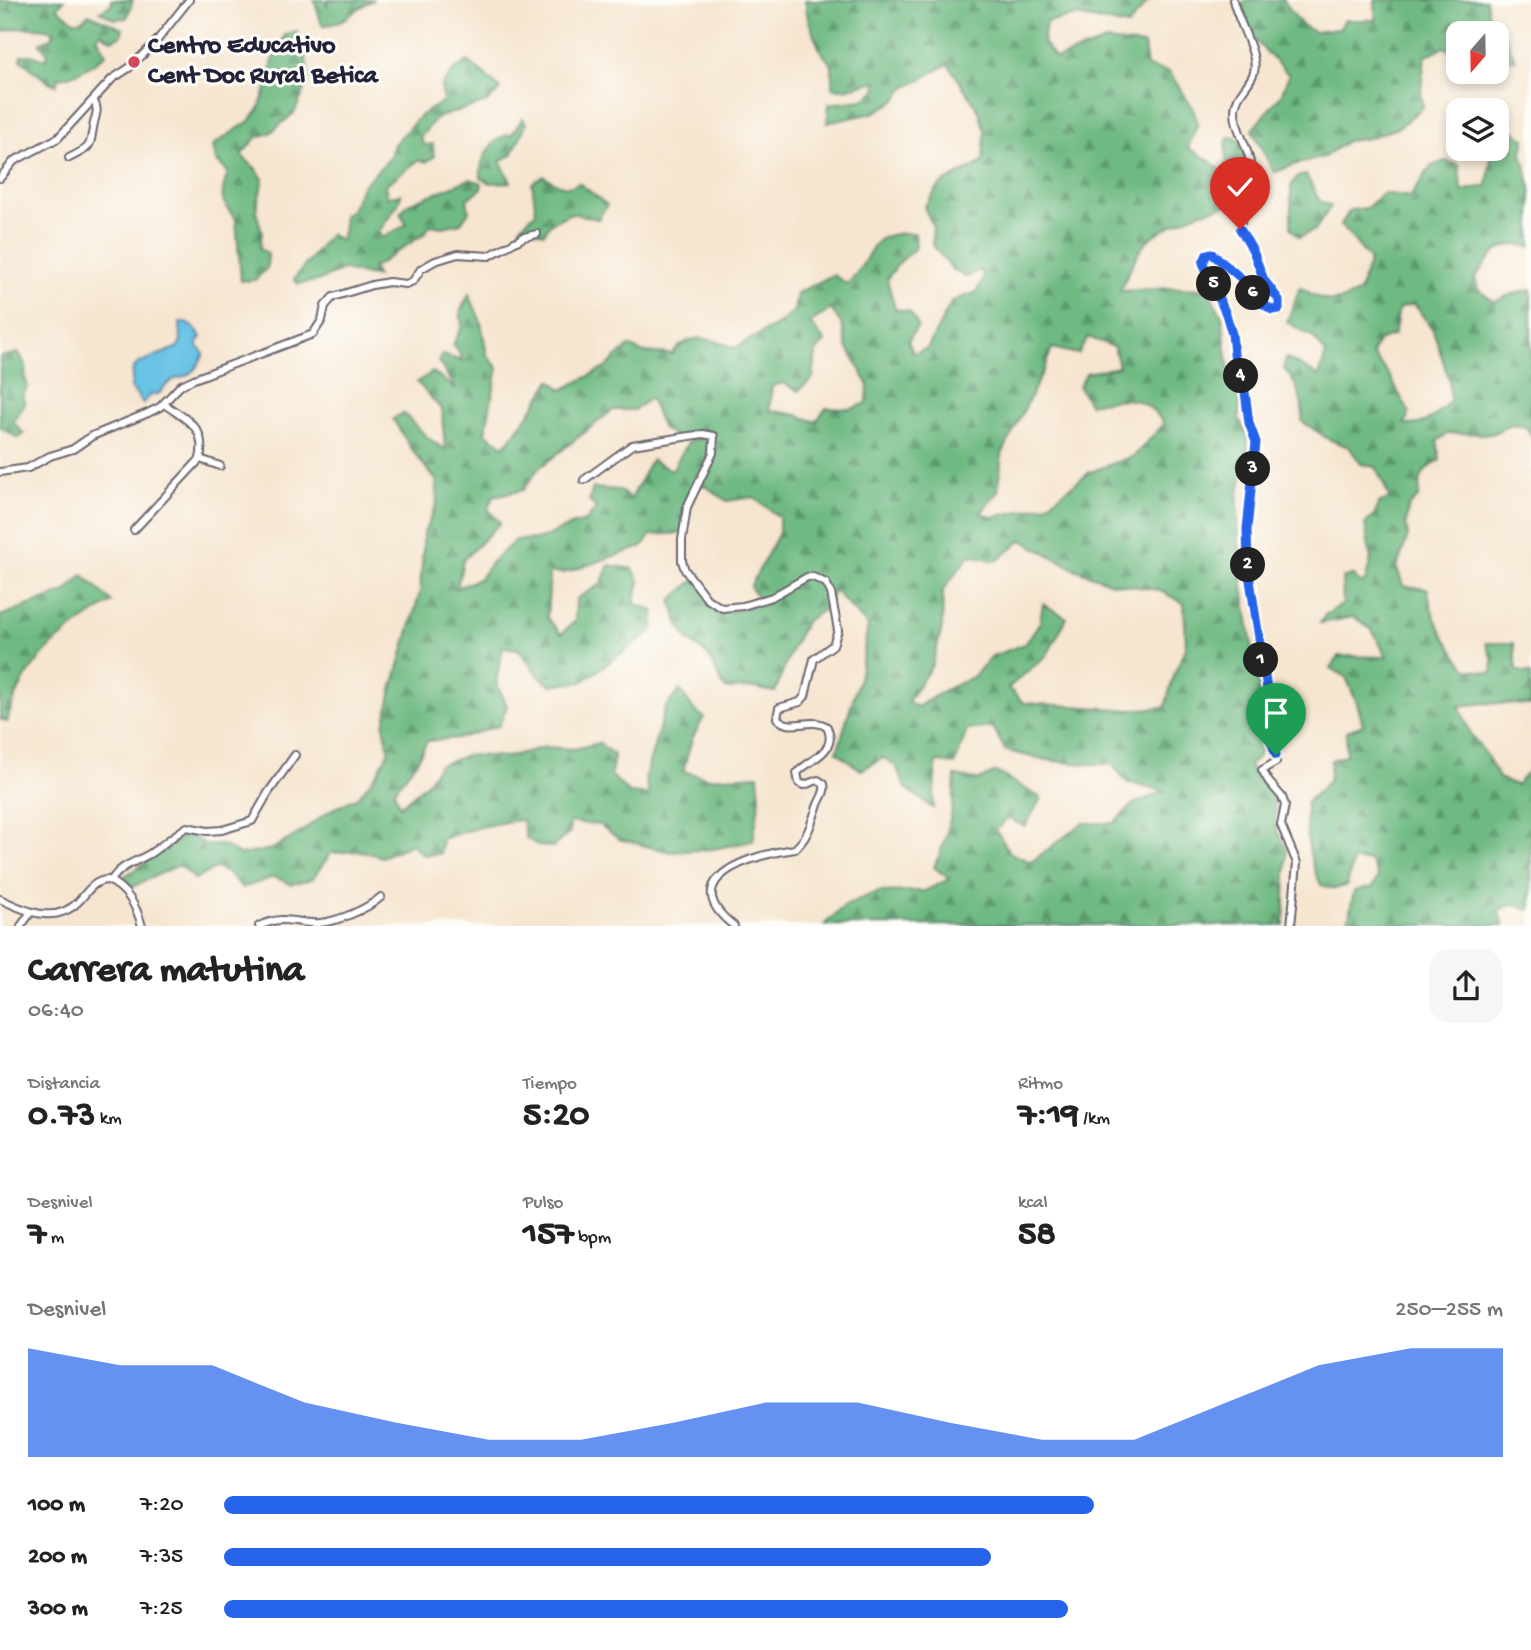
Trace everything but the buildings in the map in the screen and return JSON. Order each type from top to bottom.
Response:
[{"type":"street","points":[[0,178],[15,161],[58,138],[111,79],[129,68],[155,43],[189,0]]},
{"type":"street","points":[[1233,0],[1256,64],[1254,76],[1244,87],[1235,110],[1237,130],[1250,163],[1240,229],[1253,251],[1264,280],[1279,300],[1279,309],[1266,307],[1242,279],[1211,253],[1207,254],[1203,263],[1232,334],[1235,363],[1244,384],[1249,423],[1256,442],[1247,529],[1248,568],[1269,701],[1271,741],[1276,755],[1276,762],[1262,770],[1282,797],[1282,825],[1297,863],[1291,926]]},
{"type":"street","points":[[69,158],[83,152],[91,143],[98,112],[94,101]]},
{"type":"street","points":[[0,472],[28,468],[50,456],[73,449],[92,436],[164,404],[173,392],[194,379],[313,334],[322,320],[325,306],[333,297],[372,285],[389,282],[406,284],[413,281],[421,269],[435,261],[458,254],[489,256],[524,237],[537,234]]},
{"type":"street","points":[[134,530],[200,459],[201,435],[194,425],[164,404]]},
{"type":"street","points":[[584,480],[632,445],[703,434],[714,436],[713,453],[687,507],[682,540],[685,570],[707,599],[722,608],[743,606],[772,597],[813,576],[826,583],[831,593],[838,630],[833,645],[814,659],[805,696],[800,702],[779,708],[777,713],[777,718],[785,724],[793,726],[813,722],[827,727],[830,741],[826,750],[797,773],[799,783],[804,785],[818,780],[824,784],[825,790],[808,834],[795,849],[774,851],[729,867],[714,883],[713,903],[734,926]]},
{"type":"street","points":[[200,459],[220,466]]},
{"type":"street","points":[[111,881],[124,865],[153,852],[187,827],[207,831],[222,830],[252,821],[295,755]]},
{"type":"street","points":[[0,899],[45,915],[66,910],[76,904],[96,883],[111,881],[132,900],[142,926]]},
{"type":"street","points":[[259,926],[269,921],[291,919],[321,923],[365,909],[381,897]]},
{"type":"street","points":[[21,926],[31,912]]},
{"type":"green space","points":[[0,0],[64,0],[57,8],[74,21],[81,21],[89,14],[123,29],[121,36],[111,40],[101,33],[97,37],[106,54],[83,70],[58,78],[57,85],[21,61],[21,55],[45,60],[48,53],[39,43],[51,38],[55,31],[28,28],[0,32]]},
{"type":"green space","points":[[111,0],[133,0],[127,18],[113,19],[100,11],[112,4]]},
{"type":"green space","points":[[314,0],[324,0],[327,5],[328,0],[374,0],[337,22],[322,25]]},
{"type":"green space","points":[[805,0],[1149,0],[1128,26],[1077,16],[1046,22],[1043,42],[1056,59],[1106,41],[1144,45],[1147,67],[1169,72],[1192,107],[1198,123],[1188,148],[1227,175],[1228,137],[1237,138],[1246,157],[1240,193],[1227,206],[1182,220],[1149,239],[1136,257],[1120,291],[1207,289],[1222,316],[1228,365],[1239,396],[1239,419],[1248,436],[1247,456],[1238,496],[1238,526],[1242,580],[1257,679],[1263,699],[1262,747],[1258,757],[1249,765],[1261,783],[1273,794],[1277,831],[1287,849],[1284,925],[824,925],[845,905],[877,892],[925,891],[949,879],[934,867],[949,823],[955,776],[979,780],[996,772],[1041,798],[1025,827],[1008,818],[996,830],[1010,853],[1031,862],[1083,823],[1114,823],[1133,804],[1164,791],[1127,782],[1112,764],[1058,762],[1005,750],[993,727],[967,730],[955,764],[936,762],[933,808],[906,788],[895,765],[883,758],[861,770],[837,752],[859,679],[868,626],[834,590],[829,606],[806,621],[775,692],[754,688],[725,689],[708,655],[688,640],[678,623],[671,600],[700,575],[711,601],[711,608],[736,610],[760,601],[750,587],[779,533],[779,517],[754,497],[727,501],[704,485],[693,486],[686,505],[682,533],[651,535],[642,547],[564,573],[550,572],[547,618],[561,634],[575,621],[576,599],[601,584],[609,565],[633,569],[640,582],[634,603],[654,611],[653,630],[582,682],[550,685],[539,676],[518,649],[503,647],[496,682],[507,706],[499,726],[459,738],[427,741],[417,761],[394,791],[400,806],[428,782],[439,765],[468,755],[507,757],[545,747],[574,749],[599,743],[614,755],[611,775],[629,793],[649,795],[645,778],[665,708],[680,690],[695,711],[704,717],[692,739],[683,771],[708,778],[758,775],[760,797],[753,841],[713,849],[670,852],[619,839],[600,825],[570,822],[570,832],[553,847],[539,846],[526,838],[522,820],[482,827],[442,839],[440,854],[423,855],[412,844],[382,857],[362,851],[331,853],[312,879],[291,884],[274,877],[242,888],[228,873],[216,868],[195,879],[179,865],[130,888],[122,878],[188,834],[206,845],[223,845],[240,855],[272,849],[329,811],[358,797],[377,774],[389,751],[384,725],[420,592],[424,533],[437,503],[436,480],[414,453],[393,419],[403,413],[427,437],[445,450],[442,410],[417,382],[433,372],[456,389],[438,361],[442,355],[462,361],[453,345],[462,326],[460,312],[469,294],[481,322],[487,355],[498,368],[485,433],[504,446],[521,426],[551,380],[562,390],[605,368],[629,346],[641,352],[672,354],[694,339],[710,339],[735,348],[781,322],[794,311],[797,293],[833,275],[847,284],[857,274],[873,247],[886,236],[915,233],[916,247],[887,279],[895,309],[910,312],[918,326],[908,341],[913,353],[927,349],[952,301],[975,293],[984,279],[981,270],[966,277],[952,269],[932,244],[933,226],[924,207],[941,184],[983,162],[985,132],[979,111],[948,64],[904,89],[895,101],[873,113],[827,123],[829,104],[863,100],[876,90],[877,81],[844,89],[832,88],[832,66],[820,50],[808,19]],"holes":[[[831,309],[842,325],[847,347],[868,384],[867,403],[851,409],[826,408],[816,422],[769,410],[772,386],[783,383],[798,391],[813,378],[816,352],[825,341],[810,323]],[[1088,337],[1114,347],[1119,367],[1086,373],[1079,387],[1089,404],[1122,399],[1140,402],[1164,424],[1134,456],[1090,472],[1047,505],[992,517],[981,513],[998,491],[1002,454],[1052,348],[1078,354]],[[650,398],[663,429],[677,437],[705,437],[689,441],[672,470],[651,460],[631,499],[619,490],[593,488],[589,501],[596,508],[586,521],[540,539],[516,540],[492,562],[480,578],[457,588],[463,560],[500,523],[488,509],[493,496],[523,490],[538,469],[613,410],[634,410]],[[1022,540],[1077,570],[1112,583],[1158,590],[1184,603],[1186,648],[1174,674],[1165,707],[1132,710],[1024,703],[1008,688],[1047,655],[1067,618],[1043,604],[1040,622],[1025,644],[992,656],[973,677],[917,707],[908,701],[932,665],[942,628],[943,590],[970,555],[997,561]]]},
{"type":"green space","points":[[1247,0],[1283,0],[1301,24],[1314,32],[1338,29],[1345,20],[1375,20],[1375,0],[1486,0],[1490,21],[1446,21],[1446,48],[1425,56],[1421,90],[1423,107],[1399,127],[1369,138],[1347,141],[1324,157],[1274,173],[1252,130],[1281,95],[1289,75],[1254,39],[1241,3]]},
{"type":"green space","points":[[296,31],[303,40],[309,77],[302,96],[294,113],[270,133],[256,138],[241,155],[263,179],[256,211],[262,232],[260,248],[268,254],[267,268],[255,280],[241,281],[236,219],[226,207],[223,197],[228,172],[216,161],[213,145],[248,122],[258,111],[273,60],[285,35]]},
{"type":"green space","points":[[1509,46],[1515,60],[1509,59]]},
{"type":"green space","points":[[468,61],[501,89],[487,102],[436,118],[420,138],[424,145],[433,144],[434,157],[426,162],[419,160],[385,185],[387,197],[401,194],[398,204],[378,233],[384,237],[407,224],[400,213],[408,204],[470,179],[482,183],[481,189],[467,199],[469,211],[461,223],[442,227],[430,225],[424,234],[373,268],[377,277],[343,270],[317,281],[298,284],[294,279],[330,234],[341,241],[343,216],[351,211],[362,186],[389,159],[394,144],[421,115],[444,101],[441,87],[454,70]]},
{"type":"green space","points":[[523,118],[526,124],[512,155],[500,161],[511,182],[491,183],[481,178],[482,163],[488,150],[498,139],[512,134]]},
{"type":"green space","points":[[1509,128],[1525,139],[1522,153],[1531,188],[1531,247],[1504,247],[1492,256],[1475,278],[1478,289],[1494,302],[1531,290],[1531,435],[1526,427],[1511,424],[1492,434],[1449,433],[1437,441],[1440,460],[1423,474],[1419,496],[1408,508],[1408,536],[1397,567],[1403,586],[1428,589],[1436,621],[1467,669],[1492,673],[1493,660],[1486,643],[1514,643],[1516,670],[1531,674],[1531,705],[1487,703],[1459,706],[1471,734],[1499,778],[1516,785],[1531,769],[1531,908],[1528,910],[1514,904],[1498,910],[1504,925],[1351,925],[1348,922],[1354,891],[1373,887],[1378,876],[1370,861],[1353,861],[1347,885],[1335,889],[1321,885],[1308,845],[1306,803],[1329,781],[1331,760],[1346,755],[1347,731],[1363,725],[1346,677],[1331,668],[1339,656],[1387,657],[1372,630],[1354,617],[1320,623],[1325,615],[1343,604],[1342,578],[1352,575],[1360,583],[1365,582],[1371,559],[1365,524],[1375,514],[1379,503],[1390,498],[1376,467],[1361,464],[1349,447],[1328,439],[1302,421],[1299,393],[1284,369],[1286,358],[1319,376],[1326,353],[1313,337],[1287,322],[1300,287],[1329,301],[1342,300],[1359,292],[1370,260],[1341,225],[1350,210],[1367,208],[1383,193],[1410,197],[1431,166],[1446,161],[1459,165],[1461,191],[1487,186],[1490,161],[1509,161]],"holes":[[[1414,304],[1433,330],[1449,379],[1450,400],[1436,415],[1419,424],[1405,424],[1409,412],[1389,375],[1372,354],[1378,341],[1394,335],[1399,308]]]},
{"type":"green space","points":[[1306,175],[1320,201],[1331,206],[1315,230],[1299,237],[1291,228],[1291,186],[1297,177]]},
{"type":"green space","points":[[544,176],[565,186],[579,183],[607,205],[598,219],[571,213],[551,223],[544,233],[520,227],[536,212],[532,183]]},
{"type":"green space","points":[[19,353],[26,367],[25,378],[28,386],[23,395],[25,404],[13,422],[24,434],[18,438],[0,427],[0,357]]},
{"type":"green space","points":[[83,575],[112,602],[76,626],[46,651],[23,683],[7,722],[0,719],[0,616],[65,592]]},
{"type":"water","points":[[180,322],[197,331],[201,337],[198,346],[204,354],[197,367],[189,374],[170,382],[160,393],[151,395],[143,403],[131,388],[133,368],[178,347],[181,340]]},
{"type":"place","name":"Centro Educativo Cent Doc Rural Betica","points":[[134,62]]},
{"type":"route","points":[[1240,229],[1253,251],[1268,288],[1279,300],[1279,309],[1276,311],[1266,307],[1242,279],[1211,253],[1203,258],[1203,263],[1232,334],[1235,363],[1244,384],[1249,423],[1256,442],[1247,529],[1248,568],[1252,608],[1269,701],[1271,741],[1276,755]]}]
